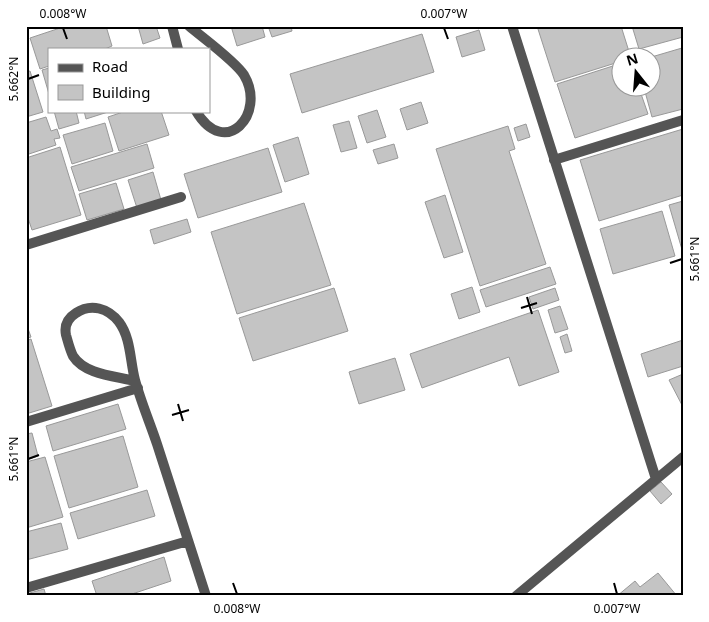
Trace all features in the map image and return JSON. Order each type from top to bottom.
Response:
[{"type":"street","points":[[172,26],[178,48]]},
{"type":"street","points":[[189,26],[240,71],[244,76],[250,99],[248,115],[241,126],[233,130],[222,132],[212,129],[202,121],[197,112]]},
{"type":"street","points":[[514,27],[554,160],[656,479]]},
{"type":"street","points":[[554,160],[683,120]]},
{"type":"street","points":[[26,244],[181,197]]},
{"type":"street","points":[[137,385],[82,365],[74,356],[69,345],[65,330],[68,320],[86,307],[96,307],[108,310],[120,322],[137,385],[206,596]]},
{"type":"street","points":[[26,422],[137,385]]},
{"type":"street","points":[[516,596],[683,457]]},
{"type":"street","points":[[26,588],[188,541]]},
{"type":"building","points":[[66,26],[106,26],[112,46],[107,48],[48,48],[48,66],[40,69],[30,38]]},
{"type":"building","points":[[138,26],[156,26],[160,38],[143,44]]},
{"type":"building","points":[[231,26],[262,26],[265,37],[237,46]]},
{"type":"building","points":[[268,26],[291,26],[292,31],[272,37]]},
{"type":"building","points":[[537,26],[621,26],[628,48],[612,48],[612,64],[555,82]]},
{"type":"building","points":[[632,26],[683,26],[683,37],[639,48]]},
{"type":"building","points":[[479,30],[485,50],[462,57],[456,37]]},
{"type":"building","points":[[422,34],[434,72],[302,113],[290,74]]},
{"type":"building","points":[[682,48],[683,109],[652,117],[647,98],[662,98],[662,54]]},
{"type":"building","points":[[612,66],[612,98],[642,98],[648,114],[575,138],[557,84]]},
{"type":"building","points":[[48,68],[48,91],[42,70]]},
{"type":"building","points":[[30,71],[43,112],[26,117],[26,72]]},
{"type":"building","points":[[421,102],[428,123],[407,130],[400,109]]},
{"type":"building","points":[[377,110],[386,137],[367,143],[358,116]]},
{"type":"building","points":[[54,112],[76,112],[79,123],[59,129]]},
{"type":"building","points":[[84,112],[108,112],[86,119]]},
{"type":"building","points":[[123,112],[161,112],[169,135],[119,151],[108,117]]},
{"type":"building","points":[[46,117],[51,131],[57,129],[60,138],[54,139],[56,145],[26,155],[26,123]]},
{"type":"building","points":[[349,121],[357,148],[341,152],[333,125]]},
{"type":"building","points":[[105,123],[113,151],[72,164],[63,135]]},
{"type":"building","points":[[526,124],[530,137],[518,141],[514,128]]},
{"type":"building","points":[[508,126],[515,149],[509,151],[546,264],[480,286],[436,149]]},
{"type":"building","points":[[683,129],[683,195],[599,221],[580,160]]},
{"type":"building","points":[[298,137],[309,174],[285,182],[273,145]]},
{"type":"building","points":[[147,144],[154,168],[79,191],[71,167]]},
{"type":"building","points":[[394,144],[398,158],[378,164],[373,150]]},
{"type":"building","points":[[60,147],[81,215],[32,230],[26,212],[26,158]]},
{"type":"building","points":[[268,148],[282,192],[198,218],[184,174]]},
{"type":"building","points":[[153,172],[161,200],[137,208],[128,180]]},
{"type":"building","points":[[116,183],[124,209],[87,220],[79,194]]},
{"type":"building","points":[[445,195],[463,252],[444,258],[425,202]]},
{"type":"building","points":[[683,201],[683,253],[669,205]]},
{"type":"building","points":[[304,203],[331,285],[237,314],[211,232]]},
{"type":"building","points":[[662,211],[675,256],[613,274],[600,229]]},
{"type":"building","points":[[187,219],[191,232],[154,244],[150,230]]},
{"type":"building","points":[[550,267],[556,284],[486,307],[480,290]]},
{"type":"building","points":[[472,287],[480,312],[459,319],[451,294]]},
{"type":"building","points":[[334,288],[348,331],[253,361],[239,318]]},
{"type":"building","points":[[555,288],[559,300],[533,309],[529,297]]},
{"type":"building","points":[[560,306],[568,329],[555,333],[548,310]]},
{"type":"building","points":[[538,310],[559,372],[519,386],[509,357],[422,388],[410,354]]},
{"type":"building","points":[[26,323],[31,337],[26,339]]},
{"type":"building","points":[[567,334],[572,351],[565,353],[560,337]]},
{"type":"building","points":[[31,339],[52,406],[26,414],[26,341]]},
{"type":"building","points":[[683,340],[683,366],[648,377],[641,354]]},
{"type":"building","points":[[395,358],[405,390],[359,404],[349,372]]},
{"type":"building","points":[[683,374],[683,407],[669,380]]},
{"type":"building","points":[[118,404],[126,429],[53,451],[46,426]]},
{"type":"building","points":[[32,433],[38,456],[26,460],[26,434]]},
{"type":"building","points":[[123,436],[138,487],[69,508],[54,456]]},
{"type":"building","points":[[45,457],[63,517],[26,528],[26,462]]},
{"type":"building","points":[[661,482],[672,494],[661,504],[650,491]]},
{"type":"building","points":[[147,490],[155,516],[78,539],[70,513]]},
{"type":"building","points":[[61,523],[68,549],[26,560],[26,532]]},
{"type":"building","points":[[164,557],[171,581],[126,596],[97,596],[92,581]]},
{"type":"building","points":[[658,573],[677,596],[617,596],[635,581],[640,587]]},
{"type":"building","points":[[44,589],[46,596],[26,596],[26,594]]}]
